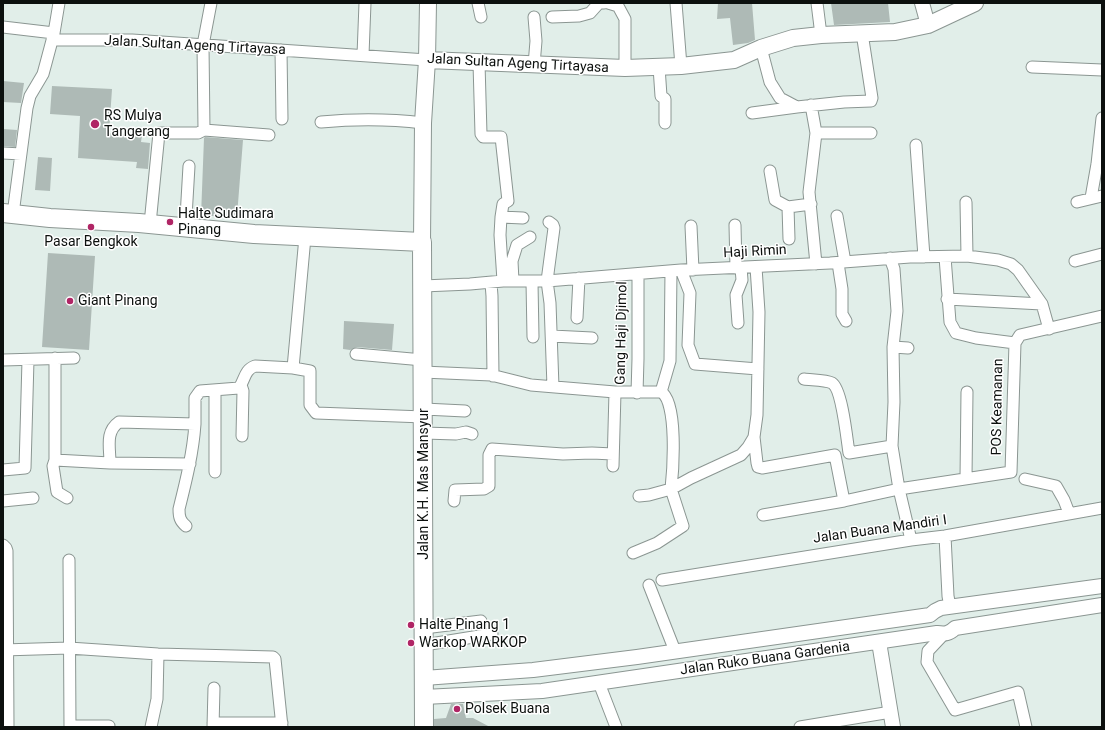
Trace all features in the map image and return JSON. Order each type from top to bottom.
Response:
[{"type":"main road","points":[[8,214],[305,237],[422,242],[423,123],[427,60],[428,3]]},
{"type":"main road","name":"Jalan Sultan Ageng Tirtayasa","points":[[427,60],[625,68],[681,66],[734,60],[761,48],[793,38],[821,34],[895,32],[935,22],[975,3]]},
{"type":"main road","name":"Jalan K.H. Mas Mansyur","points":[[422,242],[424,420],[424,727]]},
{"type":"street","points":[[8,214],[21,154],[27,108],[30,96],[43,74],[53,36],[59,3]]},
{"type":"street","points":[[204,130],[203,45],[211,3]]},
{"type":"street","points":[[363,55],[365,3]]},
{"type":"street","points":[[478,3],[481,17]]},
{"type":"street","points":[[552,17],[579,16],[590,13],[599,3],[604,3]]},
{"type":"street","points":[[608,3],[618,6],[625,19],[625,68]]},
{"type":"street","points":[[676,3],[681,66]]},
{"type":"street","points":[[818,3],[821,34]]},
{"type":"street","points":[[922,3],[935,22]]},
{"type":"street","points":[[534,16],[536,41],[534,65]]},
{"type":"street","name":"Jalan Sultan Ageng Tirtayasa","points":[[3,27],[53,36],[427,60]]},
{"type":"street","points":[[752,113],[812,105],[872,100],[862,33]]},
{"type":"street","points":[[761,48],[770,82],[780,98],[797,107]]},
{"type":"street","points":[[281,50],[282,119]]},
{"type":"street","points":[[479,63],[480,134],[483,137],[501,137],[508,201],[504,204],[501,217],[500,235],[508,281]]},
{"type":"street","points":[[659,67],[662,96],[664,99],[665,123]]},
{"type":"street","points":[[1032,67],[1102,70]]},
{"type":"street","points":[[812,105],[816,133],[809,192],[816,264]]},
{"type":"street","points":[[1091,198],[1100,168],[1102,118]]},
{"type":"street","points":[[321,122],[345,120],[390,120],[423,123]]},
{"type":"street","points":[[150,224],[158,135],[161,132],[198,133],[204,130],[269,135]]},
{"type":"street","points":[[816,133],[871,133]]},
{"type":"street","points":[[916,145],[924,257]]},
{"type":"street","points":[[3,153],[21,154]]},
{"type":"street","points":[[188,227],[186,217],[189,166]]},
{"type":"street","points":[[770,170],[775,200],[788,207],[811,204]]},
{"type":"street","points":[[1077,202],[1102,196]]},
{"type":"street","points":[[966,202],[968,256]]},
{"type":"street","points":[[788,207],[789,239]]},
{"type":"street","points":[[837,216],[841,263],[842,314],[846,321]]},
{"type":"street","points":[[501,217],[523,218]]},
{"type":"street","points":[[548,222],[553,225],[554,228],[547,281],[552,336],[553,387]]},
{"type":"street","points":[[735,225],[738,268],[742,280],[736,295],[738,323]]},
{"type":"street","points":[[661,392],[670,361],[682,270],[691,226]]},
{"type":"street","points":[[294,368],[305,237]]},
{"type":"street","points":[[508,281],[517,245],[530,237]]},
{"type":"street","points":[[1075,261],[1102,254]]},
{"type":"street","name":"Haji Rimin","points":[[423,286],[508,281],[532,282],[682,270],[841,263],[890,258],[968,256],[998,260],[1010,264],[1018,270],[1042,304],[1054,328]]},
{"type":"street","name":"POS Keamanan","points":[[945,257],[947,299],[950,322],[956,333],[976,338],[1015,343]]},
{"type":"street","points":[[890,258],[894,269],[897,311],[893,347],[894,402],[892,446],[899,489],[911,540]]},
{"type":"street","points":[[756,267],[759,312],[757,415],[754,437],[758,466],[762,468],[835,455],[844,501]]},
{"type":"street","points":[[682,270],[690,293],[688,345],[695,364],[758,369]]},
{"type":"street","name":"Gang Haji Djimol","points":[[637,393],[638,274]]},
{"type":"street","points":[[577,318],[579,278]]},
{"type":"street","points":[[532,282],[533,337]]},
{"type":"street","points":[[491,283],[493,376]]},
{"type":"street","points":[[947,299],[1042,304]]},
{"type":"street","name":"POS Keamanan","points":[[966,478],[1011,472],[1015,343],[1020,335],[1102,316]]},
{"type":"street","points":[[552,336],[592,338]]},
{"type":"street","points":[[893,347],[908,348]]},
{"type":"street","points":[[356,354],[423,366],[493,376],[531,385],[615,392],[661,392],[664,394],[667,398],[673,426],[671,489],[683,526],[657,543],[633,553]]},
{"type":"street","points":[[55,358],[55,460],[53,466],[57,492],[67,498]]},
{"type":"street","points":[[3,360],[74,358]]},
{"type":"street","points":[[3,470],[25,468],[28,360]]},
{"type":"street","points":[[186,526],[179,516],[179,509],[194,441],[195,398],[200,391],[236,389],[241,385],[247,371],[250,368],[255,366],[294,368],[310,371],[310,405],[316,413],[424,420],[465,411]]},
{"type":"street","points":[[804,379],[830,382],[836,387],[842,407],[849,453],[892,446]]},
{"type":"street","points":[[241,385],[243,391],[242,436]]},
{"type":"street","points":[[215,390],[216,472]]},
{"type":"street","points":[[612,466],[615,392]]},
{"type":"street","points":[[763,515],[966,478],[967,392]]},
{"type":"street","points":[[424,420],[456,434],[466,432],[472,434]]},
{"type":"street","points":[[110,463],[109,433],[113,426],[119,422],[195,424]]},
{"type":"street","points":[[639,496],[671,489],[741,455],[754,437]]},
{"type":"street","points":[[454,501],[455,490],[484,489],[489,486],[489,456],[492,449],[563,454],[613,454]]},
{"type":"street","points":[[55,460],[110,463],[190,464]]},
{"type":"street","points":[[1026,479],[1056,486],[1064,500],[1068,513]]},
{"type":"street","points":[[3,501],[33,498]]},
{"type":"street","name":"Jalan Buana Mandiri I","points":[[662,580],[911,540],[945,536],[1102,508]]},
{"type":"street","points":[[945,536],[948,596],[950,608],[954,611],[957,618],[950,631],[928,651],[928,662],[955,710],[1018,692],[1026,727]]},
{"type":"street","points":[[3,545],[7,551],[5,650],[8,727]]},
{"type":"street","points":[[69,560],[70,727],[109,726]]},
{"type":"street","points":[[649,585],[675,651]]},
{"type":"street","name":"Jalan Ruko Buana Gardenia","points":[[424,678],[533,670],[637,657],[930,615],[939,609],[1102,586]]},
{"type":"street","name":"Jalan Ruko Buana Gardenia","points":[[424,697],[542,691],[879,642],[1102,605]]},
{"type":"street","points":[[424,637],[480,621]]},
{"type":"street","points":[[807,633],[810,652]]},
{"type":"street","points":[[424,637],[492,634]]},
{"type":"street","points":[[879,642],[893,727]]},
{"type":"street","points":[[5,650],[69,648],[158,654],[273,657],[275,659],[282,725],[213,725],[214,688]]},
{"type":"street","points":[[151,727],[158,693],[158,654]]},
{"type":"street","points":[[637,657],[641,677]]},
{"type":"street","points":[[450,676],[448,687],[454,696]]},
{"type":"street","points":[[599,683],[616,727]]},
{"type":"street","points":[[800,727],[891,712]]},
{"type":"building","points":[[718,3],[752,3],[755,40],[748,43],[733,45],[730,18],[717,19]]},
{"type":"building","points":[[831,3],[888,3],[890,22],[834,25]]},
{"type":"building","points":[[3,81],[24,83],[21,103],[3,102]]},
{"type":"building","name":"RS Mulya Tangerang","points":[[52,86],[112,89],[109,133],[142,135],[141,142],[150,143],[148,169],[136,168],[137,162],[78,158],[80,116],[50,114]]},
{"type":"building","points":[[3,129],[17,130],[15,147],[3,146]]},
{"type":"building","points":[[205,137],[243,140],[237,216],[201,216]]},
{"type":"building","points":[[38,157],[52,158],[50,191],[35,190]]},
{"type":"building","points":[[48,253],[95,256],[89,350],[42,347]]},
{"type":"building","points":[[344,321],[394,324],[392,350],[357,347],[350,350],[343,349]]},
{"type":"building","points":[[451,704],[463,704],[466,718],[473,718],[490,727],[434,727],[434,719],[446,718]]},
{"type":"place","name":"RS Mulya Tangerang","points":[[95,124]]},
{"type":"place","name":"Halte Sudimara Pinang","points":[[170,222]]},
{"type":"place","name":"Pasar Bengkok","points":[[91,227]]},
{"type":"place","name":"Giant Pinang","points":[[70,301]]},
{"type":"place","name":"Halte Pinang 1","points":[[411,625]]},
{"type":"place","name":"Warkop WARKOP","points":[[411,643]]},
{"type":"place","name":"Polsek Buana","points":[[457,709]]}]
